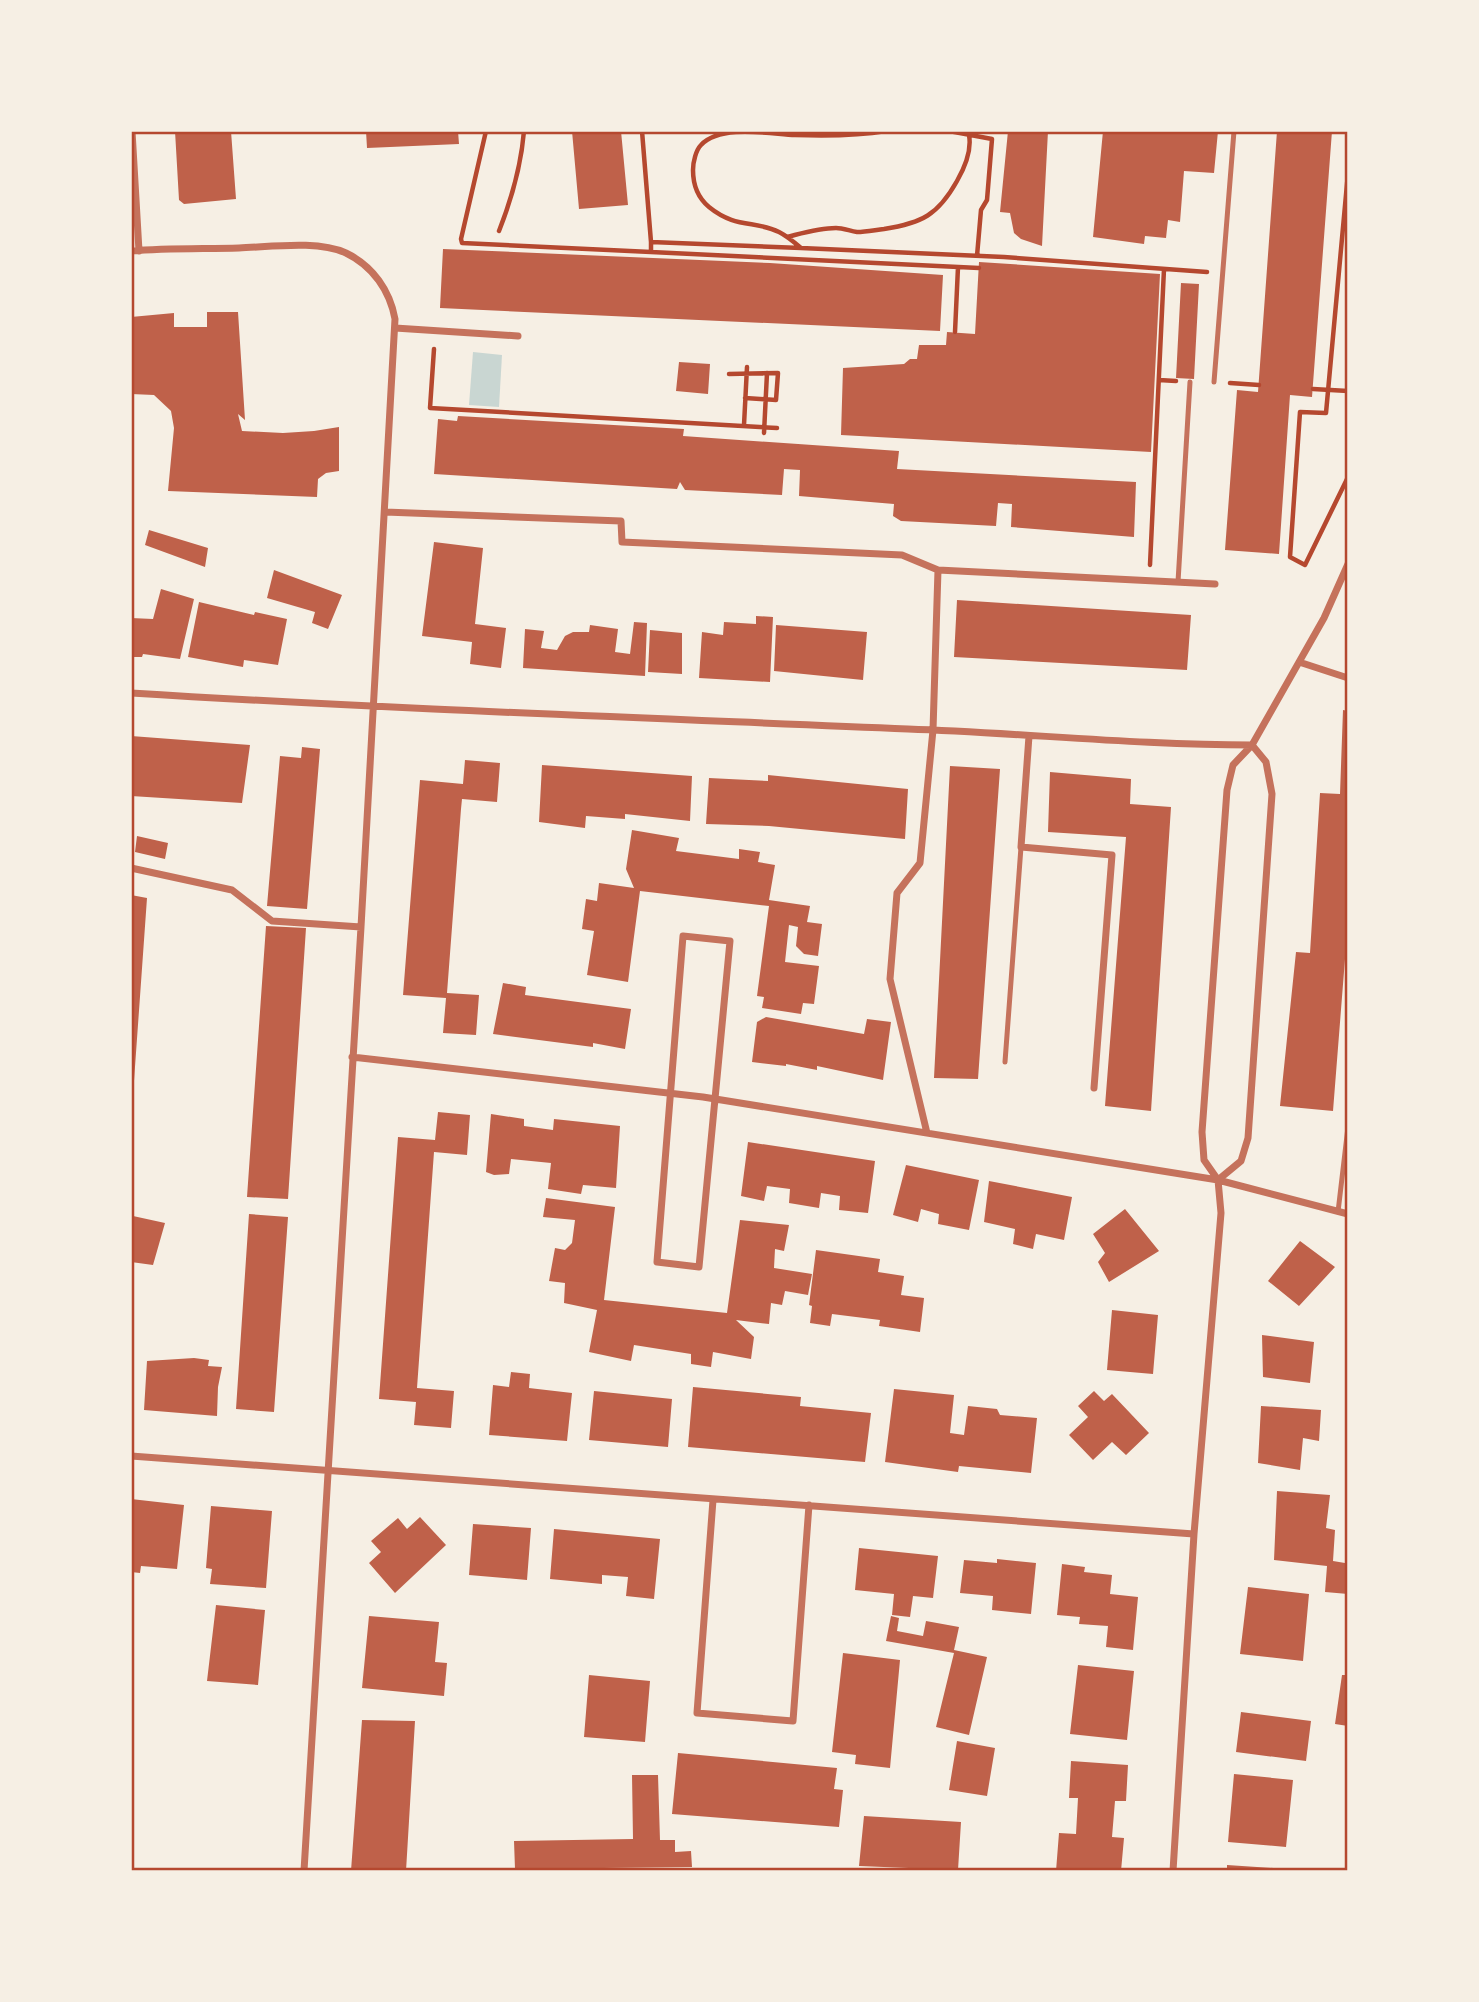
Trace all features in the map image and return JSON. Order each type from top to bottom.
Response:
[{"type":"street","points":[[132,131],[135,251],[333,248],[356,259],[377,277],[392,302],[395,328],[304,1871]]},
{"type":"street","points":[[395,328],[518,336]]},
{"type":"street","points":[[386,512],[621,521],[622,542],[902,555],[938,570],[1215,584]]},
{"type":"street","points":[[1173,1871],[1194,1534],[1221,1213],[1218,1180],[1204,1160],[1202,1132],[1227,790],[1233,765],[1252,745],[1324,618],[1348,564]]},
{"type":"street","points":[[927,1133],[890,979],[897,893],[920,863],[933,730],[938,570]]},
{"type":"street","points":[[1298,662],[1348,678]]},
{"type":"street","points":[[131,693],[374,708],[933,730],[1192,745],[1252,745]]},
{"type":"street","points":[[1029,736],[1021,847],[1112,855],[1094,1088]]},
{"type":"street","points":[[1218,1180],[1241,1161],[1248,1138],[1272,794],[1266,762],[1252,745]]},
{"type":"street","points":[[131,868],[232,890],[272,920],[361,927]]},
{"type":"street","points":[[683,936],[730,941],[699,1267],[657,1262],[670,1093],[683,936]]},
{"type":"street","points":[[352,1057],[716,1099],[1218,1180],[1348,1214]]},
{"type":"street","points":[[131,1456],[1194,1534]]},
{"type":"street","points":[[713,1500],[697,1713],[793,1721],[809,1506]]},
{"type":"lane","points":[[1214,382],[1234,131]]},
{"type":"lane","points":[[1178,582],[1190,382]]},
{"type":"lane","points":[[1005,1062],[1021,847]]},
{"type":"lane","points":[[1338,1212],[1348,1127]]},
{"type":"path","points":[[486,131],[462,243],[979,268]]},
{"type":"path","points":[[499,231],[512,199],[519,171],[524,131]]},
{"type":"path","points":[[642,131],[651,252]]},
{"type":"path","points":[[801,247],[778,231],[732,221],[703,202],[693,180],[694,161],[701,145],[721,135],[738,132],[836,135],[886,131]]},
{"type":"path","points":[[950,131],[992,139],[987,200],[981,210],[977,256]]},
{"type":"path","points":[[787,237],[825,229],[858,232],[883,229],[909,224],[928,216],[946,201],[963,171],[970,148],[969,135]]},
{"type":"path","points":[[1348,173],[1326,413],[1300,412],[1290,557],[1304,565],[1348,477]]},
{"type":"path","points":[[651,242],[977,256],[1222,273]]},
{"type":"path","points":[[955,332],[958,267]]},
{"type":"path","points":[[1149,581],[1164,269]]},
{"type":"path","points":[[436,331],[430,408],[777,428]]},
{"type":"path","points":[[744,425],[747,367]]},
{"type":"path","points":[[764,433],[767,373]]},
{"type":"path","points":[[729,374],[778,373],[776,400],[746,398]]},
{"type":"path","points":[[1228,383],[1259,385]]},
{"type":"path","points":[[1313,389],[1348,391]]},
{"type":"shaded area","points":[[473,352],[502,355],[499,407],[469,405]]},
{"type":"building","points":[[175,131],[231,131],[236,199],[184,204],[179,200]]},
{"type":"building","points":[[366,131],[458,131],[459,144],[367,148]]},
{"type":"building","points":[[572,131],[621,131],[628,205],[579,209]]},
{"type":"building","points":[[1008,131],[1048,131],[1042,246],[1021,239],[1014,233],[1010,213],[1000,212]]},
{"type":"building","points":[[1103,131],[1218,131],[1214,173],[1184,171],[1180,222],[1168,220],[1166,238],[1145,236],[1144,244],[1093,237]]},
{"type":"building","points":[[1277,131],[1332,131],[1312,397],[1290,395],[1279,554],[1225,550],[1237,390],[1258,392]]},
{"type":"building","points":[[443,249],[770,263],[943,275],[940,331],[440,308]]},
{"type":"building","points":[[979,262],[1160,274],[1151,452],[841,435],[843,368],[904,364],[910,359],[917,359],[919,345],[946,345],[947,332],[975,334]]},
{"type":"building","points":[[1181,283],[1199,284],[1194,379],[1176,378]]},
{"type":"building","points":[[207,312],[238,312],[245,420],[238,414],[242,431],[283,433],[339,427],[339,471],[326,473],[318,479],[317,497],[168,491],[174,428],[171,411],[154,395],[131,394],[131,317],[174,313],[174,327],[207,327]]},
{"type":"building","points":[[679,362],[710,364],[708,394],[676,391]]},
{"type":"building","points":[[458,416],[684,429],[683,436],[899,451],[897,469],[1136,482],[1134,537],[1011,527],[1012,504],[998,503],[996,526],[901,521],[893,516],[894,504],[799,496],[800,470],[784,469],[782,495],[685,490],[680,482],[677,489],[434,474],[438,419],[457,421]]},
{"type":"building","points":[[149,530],[208,548],[205,567],[145,545]]},
{"type":"building","points":[[434,542],[483,548],[475,624],[506,628],[501,668],[470,664],[472,642],[422,636]]},
{"type":"building","points":[[274,570],[342,595],[328,629],[312,623],[315,612],[267,598]]},
{"type":"building","points":[[161,589],[194,599],[180,659],[143,654],[142,657],[131,657],[131,618],[153,619]]},
{"type":"building","points":[[957,600],[1191,615],[1187,670],[954,657]]},
{"type":"building","points":[[199,602],[254,615],[255,612],[287,619],[278,665],[244,660],[243,667],[188,657]]},
{"type":"building","points":[[756,616],[773,617],[770,682],[699,678],[702,632],[723,635],[724,622],[756,624]]},
{"type":"building","points":[[634,622],[647,623],[645,676],[523,668],[525,629],[544,631],[541,648],[557,650],[565,636],[573,632],[589,632],[590,625],[618,629],[615,652],[630,654]]},
{"type":"building","points":[[776,625],[867,632],[863,680],[774,671]]},
{"type":"building","points":[[650,630],[682,633],[682,674],[648,672]]},
{"type":"building","points":[[1343,710],[1348,711],[1348,959],[1345,959],[1333,1111],[1280,1106],[1296,952],[1310,953],[1320,793],[1340,794]]},
{"type":"building","points":[[131,736],[250,745],[242,803],[131,796]]},
{"type":"building","points":[[302,747],[320,749],[307,909],[267,906],[280,756],[301,758]]},
{"type":"building","points":[[465,760],[500,763],[497,802],[462,799],[461,809],[447,993],[479,995],[476,1035],[443,1033],[446,998],[403,995],[420,780],[463,784]]},
{"type":"building","points":[[542,765],[692,776],[690,821],[625,814],[625,819],[586,816],[585,828],[539,822]]},
{"type":"building","points":[[950,766],[1000,769],[978,1079],[934,1078]]},
{"type":"building","points":[[1050,772],[1131,779],[1130,804],[1171,807],[1151,1111],[1105,1106],[1126,837],[1048,832]]},
{"type":"building","points":[[768,775],[908,789],[905,839],[769,826],[706,824],[709,778],[768,781]]},
{"type":"building","points":[[632,830],[679,838],[676,851],[739,859],[739,849],[760,852],[758,862],[775,865],[769,900],[810,906],[807,922],[822,924],[818,956],[804,954],[796,946],[798,927],[789,925],[785,962],[819,966],[814,1004],[803,1003],[801,1014],[762,1008],[764,997],[757,996],[769,906],[640,891],[628,982],[587,975],[594,931],[582,929],[586,899],[597,901],[599,883],[634,888],[626,869]]},
{"type":"building","points":[[137,836],[168,843],[165,859],[135,852]]},
{"type":"building","points":[[131,895],[147,898],[133,1095],[131,1095]]},
{"type":"building","points":[[266,926],[306,928],[288,1199],[247,1197]]},
{"type":"building","points":[[503,983],[526,987],[525,995],[631,1009],[625,1049],[593,1043],[593,1047],[493,1034]]},
{"type":"building","points":[[766,1017],[864,1034],[867,1019],[891,1022],[883,1080],[817,1066],[817,1070],[786,1064],[752,1062],[757,1022]]},
{"type":"building","points":[[438,1112],[470,1115],[467,1155],[434,1152],[417,1388],[454,1391],[451,1428],[414,1425],[416,1402],[379,1399],[398,1137],[435,1140]]},
{"type":"building","points":[[491,1114],[524,1119],[524,1126],[553,1130],[554,1119],[620,1126],[616,1188],[583,1185],[581,1194],[548,1189],[551,1163],[511,1159],[509,1174],[494,1175],[486,1172]]},
{"type":"building","points":[[748,1142],[875,1161],[868,1213],[839,1210],[840,1196],[821,1193],[819,1208],[789,1203],[790,1189],[767,1186],[764,1201],[741,1196]]},
{"type":"building","points":[[906,1165],[979,1180],[969,1230],[938,1224],[939,1214],[921,1209],[918,1222],[893,1215]]},
{"type":"building","points":[[989,1181],[1072,1197],[1064,1240],[1036,1234],[1033,1249],[1013,1244],[1015,1229],[984,1222]]},
{"type":"building","points":[[546,1198],[615,1207],[604,1300],[727,1313],[740,1220],[789,1225],[784,1251],[775,1249],[774,1268],[812,1274],[808,1295],[785,1291],[782,1305],[771,1303],[769,1324],[736,1320],[754,1337],[751,1359],[713,1352],[711,1367],[691,1364],[691,1354],[634,1345],[631,1361],[589,1352],[597,1310],[564,1303],[565,1283],[549,1281],[555,1248],[565,1250],[572,1243],[575,1220],[543,1217]]},
{"type":"building","points":[[1125,1209],[1159,1251],[1109,1282],[1098,1262],[1105,1253],[1093,1234]]},
{"type":"building","points":[[249,1214],[288,1217],[274,1412],[236,1409]]},
{"type":"building","points":[[133,1216],[165,1223],[153,1265],[131,1262]]},
{"type":"building","points":[[1300,1241],[1335,1267],[1299,1306],[1268,1281]]},
{"type":"building","points":[[816,1250],[880,1259],[878,1272],[904,1276],[901,1295],[924,1298],[920,1332],[879,1326],[880,1320],[832,1314],[830,1326],[810,1323],[812,1306],[809,1305]]},
{"type":"building","points":[[1112,1310],[1158,1315],[1153,1374],[1107,1370]]},
{"type":"building","points":[[1262,1335],[1314,1342],[1310,1383],[1263,1377]]},
{"type":"building","points":[[194,1358],[209,1360],[208,1366],[222,1367],[217,1416],[144,1410],[147,1361]]},
{"type":"building","points":[[511,1372],[530,1374],[529,1388],[572,1393],[567,1441],[489,1435],[493,1385],[509,1387]]},
{"type":"building","points":[[693,1387],[801,1397],[800,1406],[871,1413],[865,1462],[688,1447]]},
{"type":"building","points":[[894,1389],[954,1395],[950,1433],[964,1435],[968,1406],[997,1409],[1000,1415],[1037,1418],[1031,1473],[959,1466],[958,1472],[885,1462]]},
{"type":"building","points":[[594,1391],[672,1399],[668,1447],[589,1440]]},
{"type":"building","points":[[1094,1391],[1104,1401],[1112,1394],[1149,1433],[1126,1455],[1112,1442],[1093,1460],[1069,1435],[1088,1417],[1078,1406]]},
{"type":"building","points":[[1261,1406],[1321,1410],[1319,1441],[1303,1438],[1300,1470],[1258,1463]]},
{"type":"building","points":[[1277,1491],[1330,1495],[1326,1528],[1335,1530],[1333,1561],[1345,1563],[1348,1556],[1348,1594],[1325,1592],[1327,1566],[1274,1560]]},
{"type":"building","points":[[131,1499],[184,1505],[177,1569],[141,1566],[140,1573],[131,1572]]},
{"type":"building","points":[[211,1506],[272,1511],[266,1588],[210,1584],[212,1569],[206,1568]]},
{"type":"building","points":[[420,1517],[446,1545],[395,1593],[369,1563],[381,1552],[371,1541],[398,1518],[407,1529]]},
{"type":"building","points":[[473,1524],[531,1528],[527,1580],[469,1575]]},
{"type":"building","points":[[554,1529],[660,1539],[654,1599],[626,1596],[628,1577],[602,1575],[602,1584],[550,1579]]},
{"type":"building","points":[[859,1548],[938,1556],[933,1598],[913,1596],[910,1617],[892,1615],[894,1594],[855,1590]]},
{"type":"building","points":[[997,1559],[1036,1563],[1031,1614],[992,1610],[993,1596],[960,1593],[964,1560],[997,1563]]},
{"type":"building","points":[[1062,1564],[1085,1567],[1084,1572],[1112,1575],[1110,1594],[1138,1597],[1133,1650],[1106,1647],[1108,1626],[1079,1624],[1080,1617],[1057,1615]]},
{"type":"building","points":[[1248,1587],[1309,1594],[1303,1661],[1240,1654]]},
{"type":"building","points":[[216,1605],[265,1610],[258,1685],[207,1681]]},
{"type":"building","points":[[369,1616],[439,1622],[435,1662],[447,1663],[444,1696],[362,1688]]},
{"type":"building","points":[[891,1616],[899,1618],[897,1631],[923,1636],[926,1621],[959,1627],[954,1650],[987,1657],[969,1735],[936,1727],[954,1653],[886,1641]]},
{"type":"building","points":[[843,1653],[900,1660],[890,1768],[855,1764],[856,1755],[832,1752]]},
{"type":"building","points":[[1078,1665],[1134,1671],[1127,1740],[1070,1734]]},
{"type":"building","points":[[589,1675],[650,1681],[645,1742],[584,1737]]},
{"type":"building","points":[[1342,1675],[1348,1675],[1348,1726],[1335,1724]]},
{"type":"building","points":[[1241,1712],[1311,1721],[1306,1761],[1236,1752]]},
{"type":"building","points":[[362,1720],[415,1721],[406,1871],[351,1871]]},
{"type":"building","points":[[957,1741],[995,1748],[987,1796],[949,1790]]},
{"type":"building","points":[[678,1753],[837,1768],[834,1789],[843,1790],[839,1827],[672,1814]]},
{"type":"building","points":[[1071,1761],[1128,1765],[1126,1801],[1115,1801],[1112,1837],[1124,1838],[1121,1871],[1056,1871],[1059,1833],[1076,1834],[1078,1798],[1069,1798]]},
{"type":"building","points":[[1234,1774],[1293,1780],[1286,1847],[1228,1842]]},
{"type":"building","points":[[632,1775],[658,1775],[660,1840],[675,1840],[675,1852],[691,1851],[692,1867],[515,1869],[514,1841],[633,1839]]},
{"type":"building","points":[[864,1816],[961,1822],[958,1870],[859,1866]]},
{"type":"building","points":[[1227,1865],[1287,1869],[1287,1871],[1227,1871]]}]
